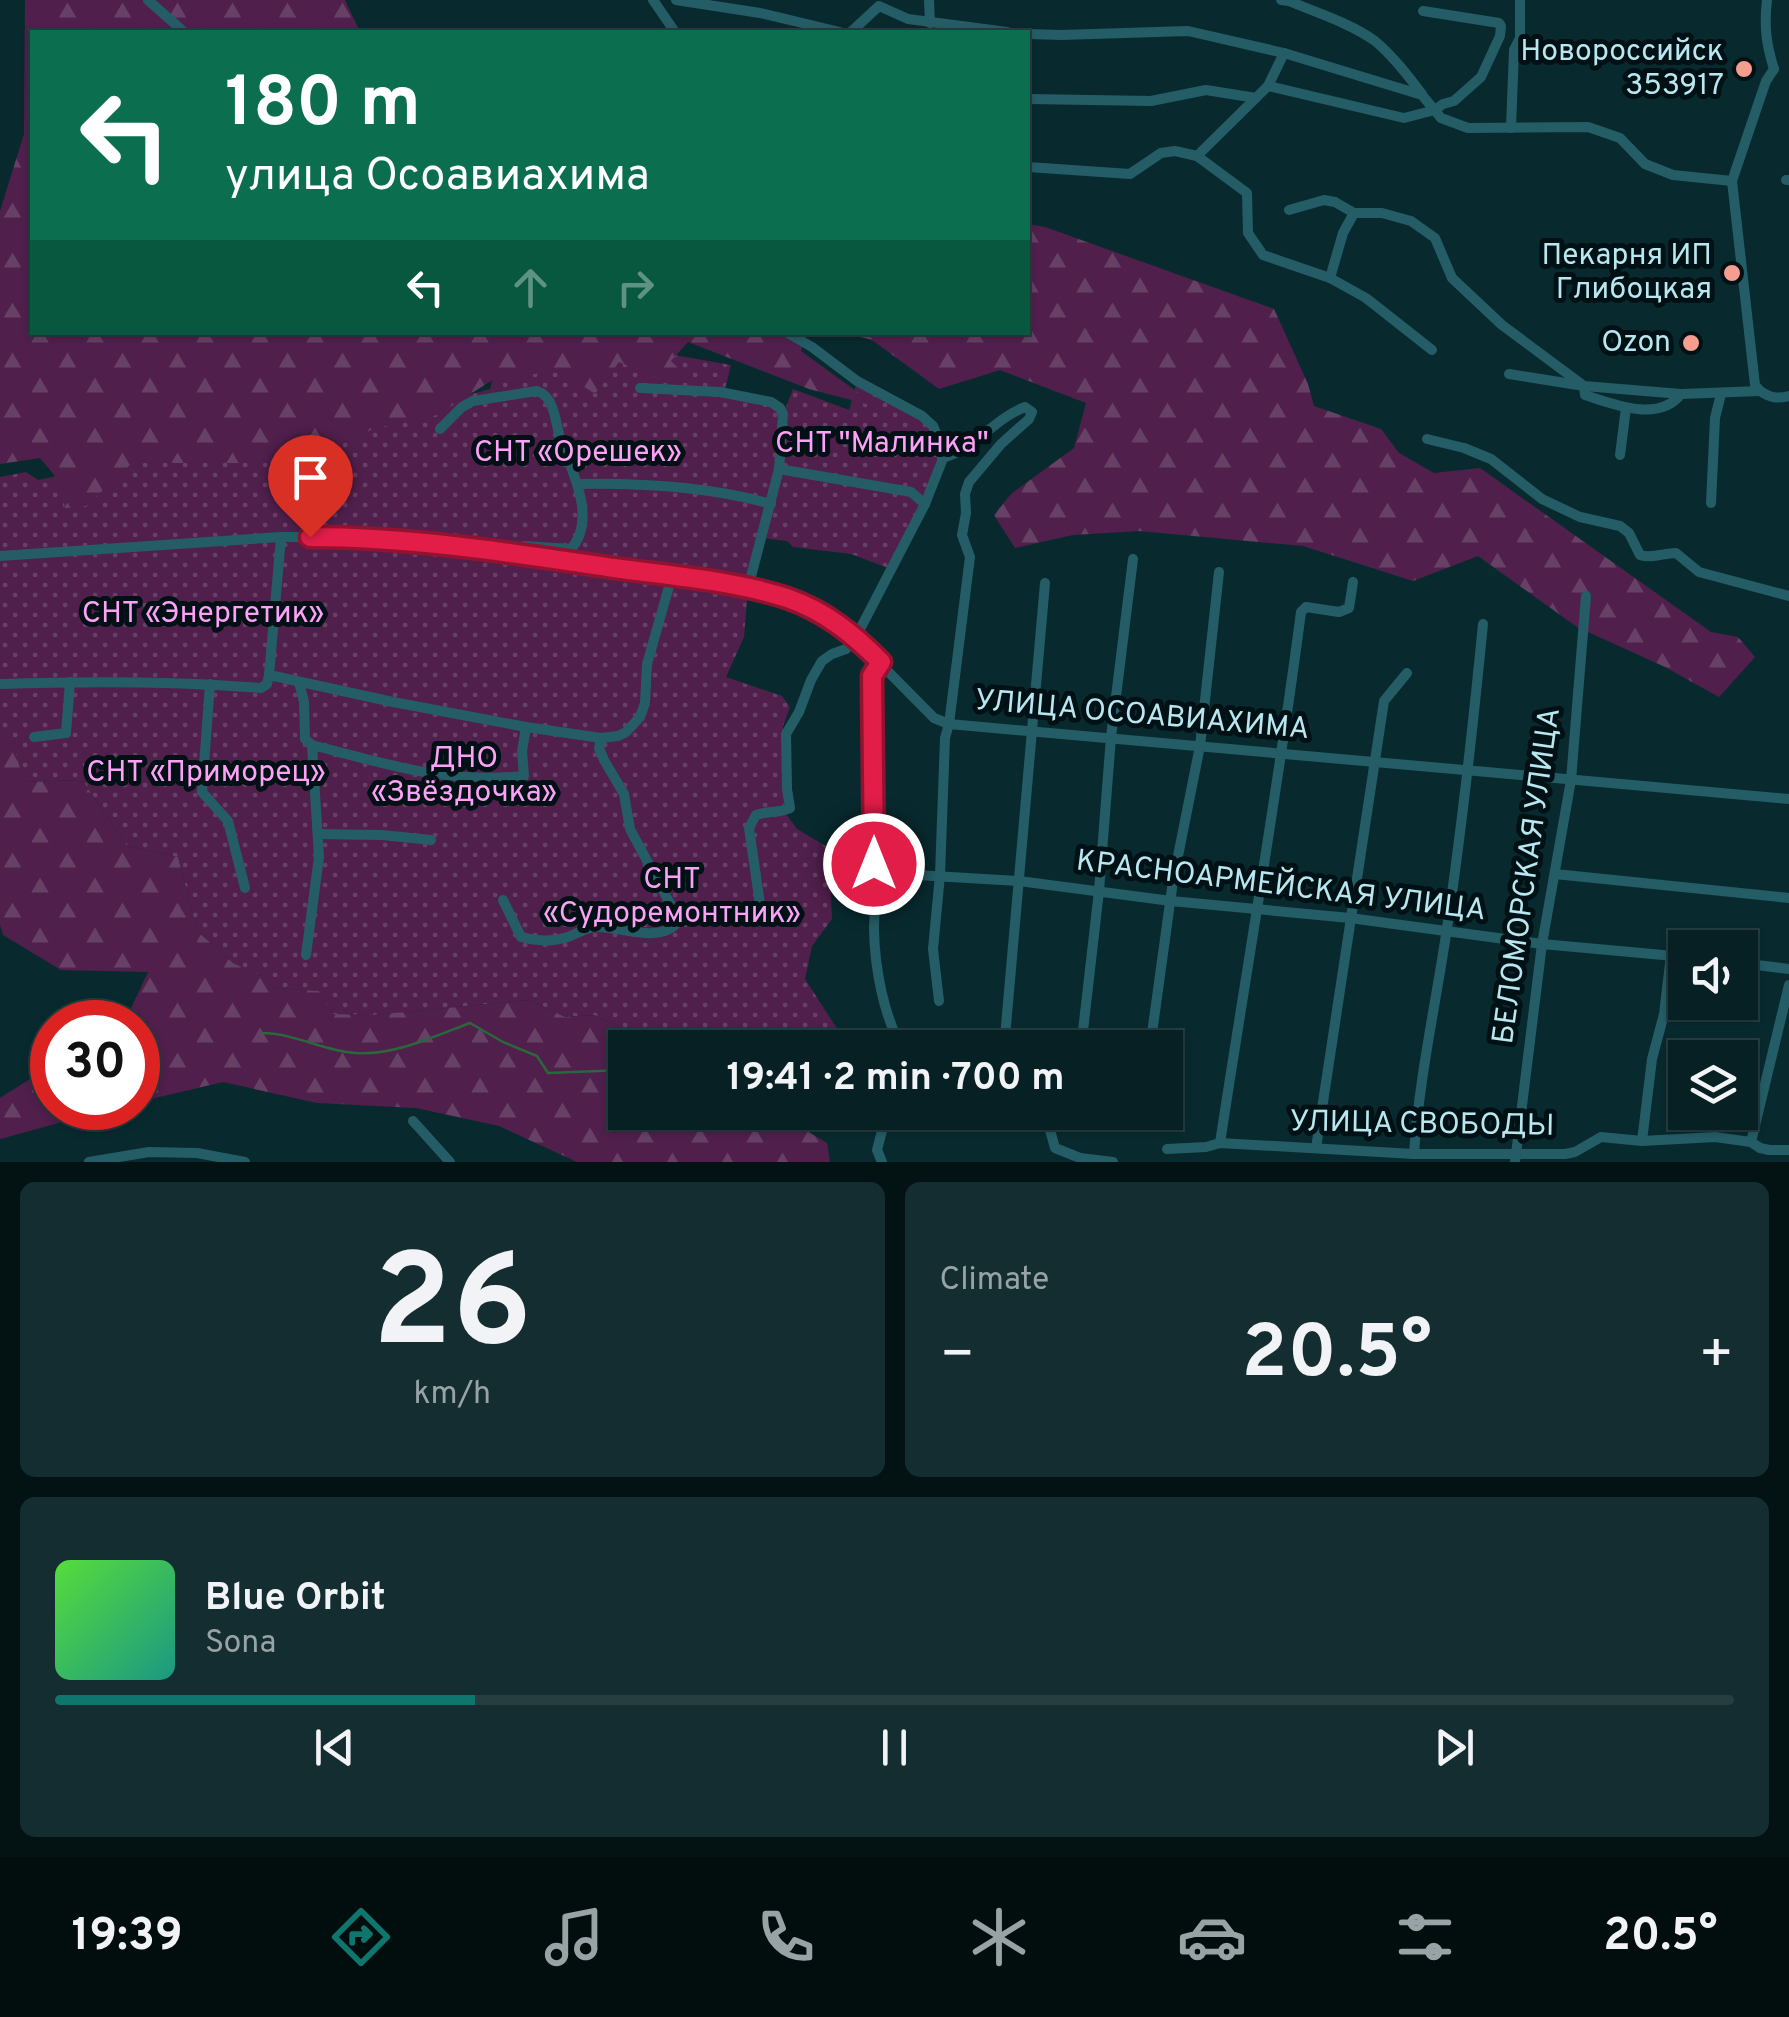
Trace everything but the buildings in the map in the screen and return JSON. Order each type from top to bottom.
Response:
[{"type":"street","points":[[148,0],[182,30]]},
{"type":"street","points":[[653,0],[675,30]]},
{"type":"street","points":[[676,0],[831,30]]},
{"type":"street","points":[[928,0],[930,23]]},
{"type":"street","points":[[1281,0],[1338,21],[1374,41],[1442,118],[1468,128],[1588,126],[1620,138],[1645,164],[1673,174],[1732,181]]},
{"type":"street","points":[[1511,128],[1520,0]]},
{"type":"street","points":[[1767,0],[1764,24],[1774,68]]},
{"type":"street","points":[[853,30],[879,6],[908,19],[991,30]]},
{"type":"street","points":[[1268,86],[1404,118],[1454,101],[1480,77],[1501,26],[1424,11]]},
{"type":"street","points":[[1030,34],[1188,32],[1284,54],[1422,95]]},
{"type":"street","points":[[1197,156],[1268,86],[1284,54]]},
{"type":"street","points":[[1789,66],[1774,68],[1766,80],[1732,181],[1756,384],[1769,397],[1789,396]]},
{"type":"street","points":[[1030,100],[1151,101],[1206,90],[1256,98]]},
{"type":"street","points":[[1030,167],[1130,174],[1161,153],[1175,151],[1197,156],[1248,193],[1248,233],[1263,256],[1330,278],[1366,298],[1432,350]]},
{"type":"street","points":[[1289,210],[1324,200],[1354,213],[1382,213],[1411,221],[1435,238],[1452,278],[1502,325],[1584,386],[1585,395],[1626,408],[1663,408],[1674,403],[1680,394]]},
{"type":"street","points":[[1330,278],[1343,233],[1354,213]]},
{"type":"street","points":[[762,911],[749,828],[756,815],[790,808],[786,734],[822,661],[846,649],[856,637],[925,504],[942,458],[933,426],[922,416],[857,381],[791,335]]},
{"type":"street","points":[[1508,374],[1584,386],[1680,394],[1760,391]]},
{"type":"street","points":[[640,388],[720,392],[770,402],[780,408],[783,414],[779,470],[748,588]]},
{"type":"street","points":[[440,429],[473,401],[537,391],[549,399],[579,484],[582,515],[578,542],[571,550],[524,546],[519,554]]},
{"type":"street","points":[[1711,503],[1715,418],[1721,394]]},
{"type":"street","points":[[938,1002],[933,949],[945,738],[950,724],[970,557],[962,535],[965,494],[1001,444],[1032,412],[1025,408],[1014,411],[973,444],[942,458]]},
{"type":"street","points":[[1620,455],[1626,408]]},
{"type":"street","points":[[1427,439],[1491,459],[1542,499],[1580,517],[1620,526],[1629,532],[1640,555],[1648,558],[1676,553],[1699,572],[1789,596]]},
{"type":"street","points":[[779,470],[912,492],[925,504]]},
{"type":"street","points":[[579,484],[684,488],[771,504]]},
{"type":"street","points":[[0,684],[210,684],[261,688],[270,675],[281,537]]},
{"type":"street","name":"УЛИЦА ОСОАВИАХИМА","points":[[0,556],[281,537],[368,537],[519,554],[732,584],[789,599],[822,613],[856,637],[934,718],[950,724],[1789,799]]},
{"type":"street","points":[[1083,1030],[1133,558]]},
{"type":"street","points":[[1153,1030],[1171,900],[1200,746],[1219,572]]},
{"type":"street","points":[[270,675],[526,727],[601,738],[618,736],[640,716],[645,703],[647,664],[672,576]]},
{"type":"street","points":[[1220,1143],[1283,754],[1301,612],[1306,608],[1340,612],[1348,608],[1354,582]]},
{"type":"street","points":[[1006,1030],[1045,583]]},
{"type":"street","name":"БЕЛОМОРСКАЯ УЛИЦА","points":[[1515,1158],[1542,944],[1571,780],[1586,596]]},
{"type":"street","points":[[1414,1154],[1421,1084],[1469,771],[1483,624]]},
{"type":"street","points":[[881,662],[872,676],[874,864],[883,873],[876,892],[877,966],[894,1030]]},
{"type":"street","points":[[1316,1148],[1384,701],[1407,673]]},
{"type":"street","points":[[34,738],[66,733],[70,682]]},
{"type":"street","points":[[298,682],[304,702],[306,739],[312,745],[415,771],[471,779],[524,776],[522,751],[526,727]]},
{"type":"street","points":[[210,684],[202,792],[228,821],[245,888]]},
{"type":"street","points":[[503,900],[520,937],[535,941],[560,939],[586,928],[651,932],[670,930],[676,924],[676,913],[630,829],[624,794],[599,748],[601,738]]},
{"type":"street","points":[[306,956],[318,856],[312,745]]},
{"type":"street","points":[[318,834],[432,840]]},
{"type":"street","name":"КРАСНОАРМЕЙСКАЯ УЛИЦА","points":[[883,873],[1019,881],[1542,944],[1668,955]]},
{"type":"street","points":[[1554,874],[1789,898]]},
{"type":"street","points":[[1758,965],[1789,969]]},
{"type":"street","points":[[1642,1141],[1652,1059],[1668,980]]},
{"type":"street","points":[[1751,1142],[1789,985]]},
{"type":"street","points":[[413,1121],[450,1162]]},
{"type":"street","points":[[882,1130],[878,1150],[882,1162]]},
{"type":"street","points":[[1050,1130],[1055,1148],[1080,1158],[1113,1162]]},
{"type":"street","name":"УЛИЦА СВОБОДЫ","points":[[1167,1149],[1220,1143],[1316,1148],[1336,1156],[1515,1158],[1574,1152],[1601,1137],[1642,1141],[1715,1137],[1751,1142],[1769,1150],[1789,1150]]},
{"type":"street","points":[[89,1162],[149,1152],[197,1153],[245,1162]]},
{"type":"green space","points":[[25,0],[345,0],[359,30],[30,30],[30,335],[805,335],[801,351],[878,407],[809,389],[688,342],[671,361],[682,372],[669,383],[619,362],[595,394],[559,370],[491,381],[437,415],[373,429],[292,463],[132,463],[86,506],[65,508],[60,482],[40,458],[0,464],[0,211],[24,134]]},
{"type":"green space","points":[[1030,224],[1274,309],[1314,406],[1381,429],[1399,453],[1434,473],[1480,468],[1711,632],[1738,637],[1755,657],[1719,697],[1665,667],[1577,627],[1478,556],[1413,581],[1303,546],[1139,531],[1073,535],[1015,548],[994,515],[1011,494],[1074,448],[1086,403],[1000,370],[939,389],[872,340],[853,335],[1030,335]]},
{"type":"green space","points":[[504,335],[731,365],[724,393],[780,408],[786,407],[793,389],[849,410],[857,381],[933,426],[942,461],[891,569],[851,554],[793,547],[787,541],[762,538],[748,588],[744,637],[726,677],[782,696],[790,707],[783,726],[784,811],[797,829],[829,848],[832,919],[812,946],[805,979],[838,1030],[624,1030],[594,1015],[565,1017],[530,1000],[373,1015],[332,1014],[319,991],[273,988],[261,976],[233,963],[197,931],[178,857],[127,846],[82,780],[22,782],[13,739],[0,740],[0,477],[26,472],[38,480],[167,454],[273,449],[490,389]]},
{"type":"green space","points":[[13,738],[23,782],[82,780],[127,846],[178,857],[197,931],[233,963],[261,976],[273,988],[319,991],[333,1014],[373,1015],[530,1000],[565,1017],[594,1015],[624,1030],[608,1030],[608,1130],[805,1130],[827,1143],[830,1162],[577,1162],[499,1126],[416,1108],[317,1103],[223,1082],[160,1097],[160,1000],[135,1000],[148,972],[61,970],[3,935],[0,740]]},
{"type":"green space","points":[[30,1079],[33,1130],[0,1139],[0,1098]]},
{"type":"waterway","points":[[262,1033],[343,1052],[370,1053],[414,1044],[470,1023],[537,1056],[548,1073],[608,1071]]},
{"type":"place","name":"Новороссийск 353917","points":[[1744,69]]},
{"type":"place","name":"Пекарня ИП Глибоцкая","points":[[1732,273]]},
{"type":"place","name":"Ozon","points":[[1691,343]]},
{"type":"route","points":[[310,537],[368,537],[732,584],[789,599],[822,613],[856,637],[881,662],[872,676],[874,864]]},
{"type":"park label","name":"СНТ \"Малинка\"","points":[[882,444]]},
{"type":"park label","name":"СНТ «Орешек»","points":[[578,453]]},
{"type":"park label","name":"СНТ «Энергетик»","points":[[203,614]]},
{"type":"park label","name":"СНТ «Приморец»","points":[[206,773]]},
{"type":"park label","name":"ДНО «Звёздочка»","points":[[464,776]]},
{"type":"park label","name":"СНТ «Судоремонтник»","points":[[672,897]]}]
